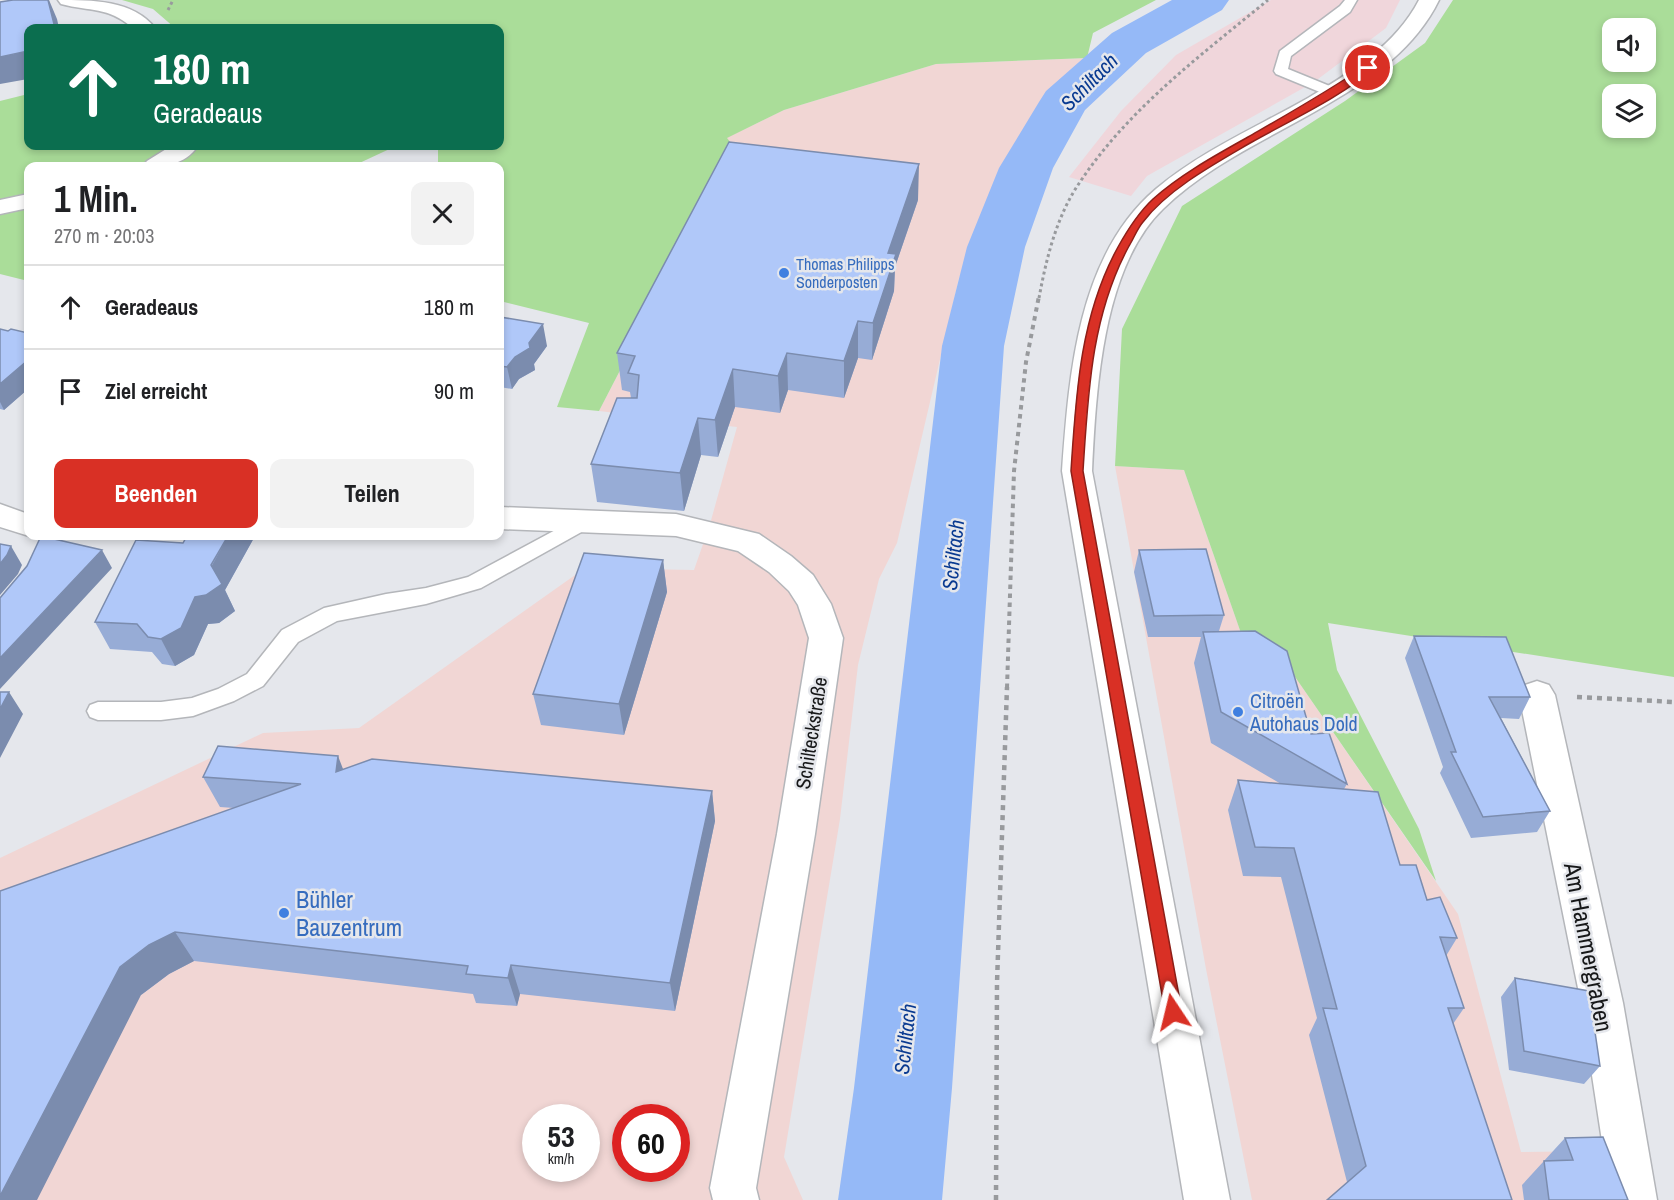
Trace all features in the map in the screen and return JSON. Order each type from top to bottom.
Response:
[{"type":"main road","points":[[68,0],[106,4],[141,24]]},
{"type":"main road","points":[[1207,1200],[1077,471],[1083,383],[1094,319],[1112,267],[1138,221],[1157,201],[1211,162],[1332,92],[1386,56],[1423,15],[1430,0]]},
{"type":"main road","points":[[161,162],[180,150]]},
{"type":"main road","points":[[0,207],[24,202]]},
{"type":"main road","points":[[0,515],[24,524]]},
{"type":"main road","name":"Schilteckstraße","points":[[504,518],[676,525],[748,542],[801,582],[814,604],[826,638],[796,834],[733,1188],[736,1200]]},
{"type":"main road","name":"Am Hammergraben","points":[[1537,695],[1602,1003],[1634,1200]]},
{"type":"lane","points":[[1332,92],[1281,71],[1285,54],[1345,9],[1352,0]]},
{"type":"lane","points":[[98,711],[161,711],[193,707],[226,695],[255,680],[290,636],[332,614],[426,596],[474,583],[587,520]]},
{"type":"path","points":[[996,1200],[997,983],[1014,471],[1026,362],[1042,282],[1058,225],[1077,186],[1129,119],[1268,0]]},
{"type":"path","points":[[1537,695],[1674,702]]},
{"type":"shaded area","points":[[1271,0],[1400,0],[1386,28],[1314,82],[1147,176],[1131,196],[1069,177],[1121,111],[1176,55]]},
{"type":"shaded area","points":[[1087,58],[1048,96],[1026,124],[1039,134],[996,205],[959,278],[897,543],[879,579],[858,665],[840,819],[784,1157],[803,1200],[0,1200],[0,858],[263,733],[359,728],[585,568],[694,570],[710,524],[737,427],[599,411],[735,148],[726,138],[784,110],[936,64]]},
{"type":"shaded area","points":[[1115,466],[1184,470],[1242,636],[1291,671],[1458,914],[1521,1152],[1599,1151],[1614,1200],[1252,1200],[1206,969]]},
{"type":"green space","points":[[122,0],[1156,0],[1093,33],[1087,58],[936,64],[784,110],[727,138],[735,148],[599,411],[557,407],[589,323],[504,302],[504,162],[438,162],[438,150],[504,150],[504,24],[170,24],[153,9]]},
{"type":"green space","points":[[1453,0],[1674,0],[1674,677],[1328,623],[1337,670],[1419,829],[1436,881],[1291,671],[1242,636],[1184,470],[1115,466],[1122,329],[1182,206],[1345,101],[1425,43]]},
{"type":"green space","points":[[24,95],[24,150],[168,150],[150,162],[24,162],[24,198],[0,204],[0,101]]},
{"type":"green space","points":[[189,150],[387,150],[362,162],[170,162]]},
{"type":"green space","points":[[24,207],[24,280],[0,274],[0,212]]},
{"type":"building","points":[[48,0],[54,24],[24,24],[24,52],[0,57],[0,2]]},
{"type":"building","points":[[729,142],[919,164],[888,253],[896,254],[873,323],[858,321],[844,361],[787,353],[778,376],[733,369],[715,420],[698,418],[680,473],[591,464],[617,398],[637,398],[639,375],[628,373],[635,356],[617,353]]},
{"type":"building","points":[[504,318],[543,324],[529,343],[530,348],[515,357],[507,367],[504,367]]},
{"type":"building","points":[[0,329],[24,332],[24,363],[0,384]]},
{"type":"building","points":[[39,540],[58,540],[102,550],[0,658],[0,598],[27,566]]},
{"type":"building","points":[[136,540],[183,543],[185,540],[226,540],[211,565],[222,584],[206,595],[195,597],[181,628],[161,639],[148,637],[137,624],[95,622]]},
{"type":"building","points":[[0,544],[11,546],[0,564]]},
{"type":"building","points":[[1206,549],[1224,615],[1154,616],[1139,550]]},
{"type":"building","points":[[584,553],[663,560],[619,704],[533,694]]},
{"type":"building","points":[[1255,631],[1287,651],[1311,734],[1329,733],[1347,784],[1221,712],[1203,632]]},
{"type":"building","points":[[1414,636],[1506,637],[1530,697],[1489,697],[1550,811],[1483,817],[1451,752],[1456,752]]},
{"type":"building","points":[[0,692],[9,692],[0,709]]},
{"type":"building","points":[[218,746],[338,756],[336,772],[372,759],[712,791],[670,983],[511,965],[508,978],[466,974],[468,966],[175,932],[149,945],[120,967],[0,1196],[0,891],[301,784],[203,777]]},
{"type":"building","points":[[1238,780],[1378,792],[1400,865],[1416,865],[1427,900],[1440,897],[1457,938],[1440,937],[1464,1008],[1448,1008],[1512,1200],[1327,1200],[1366,1166],[1323,1008],[1337,1009],[1294,848],[1255,847]]},
{"type":"building","points":[[1515,978],[1589,991],[1600,1066],[1524,1051]]},
{"type":"building","points":[[1603,1137],[1628,1200],[1549,1200],[1544,1161],[1573,1160],[1565,1138]]},
{"type":"waterway","name":"Schiltach","points":[[890,1200],[903,1088],[973,346],[996,247],[1026,168],[1064,102],[1129,43],[1206,0]]},
{"type":"place","name":"Thomas Philipps Sonderposten","points":[[784,273]]},
{"type":"place","name":"Citroën Autohaus Dold","points":[[1238,712]]},
{"type":"place","name":"Bühler Bauzentrum","points":[[284,913]]},
{"type":"route","points":[[1173,1012],[1077,471],[1083,383],[1094,319],[1112,267],[1138,221],[1157,201],[1211,162],[1332,92],[1368,68]]}]
